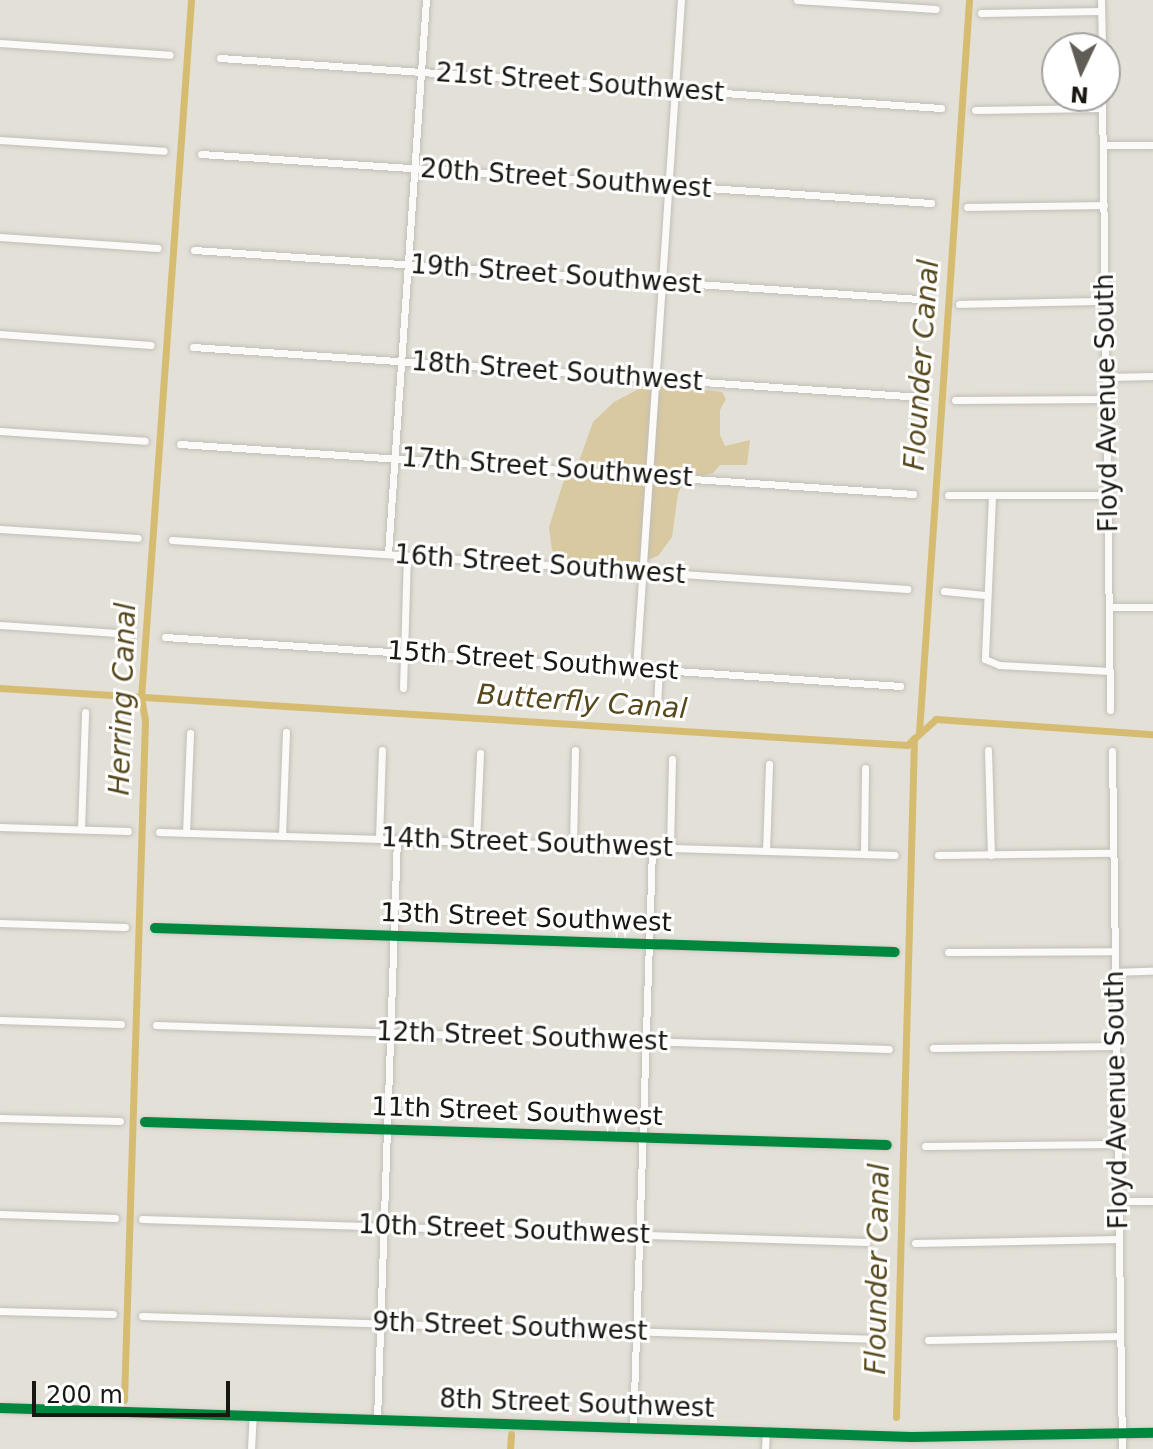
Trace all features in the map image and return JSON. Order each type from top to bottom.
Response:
[{"type":"street","points":[[388,554],[426,0]]},
{"type":"street","points":[[636,668],[681,0]]},
{"type":"street","points":[[797,0],[936,9]]},
{"type":"street","points":[[1101,0],[1102,32]]},
{"type":"street","points":[[981,13],[1101,11]]},
{"type":"street","points":[[0,43],[170,55]]},
{"type":"street","name":"21st Street Southwest","points":[[220,58],[941,108]]},
{"type":"street","points":[[975,110],[1041,109]]},
{"type":"street","name":"Floyd Avenue South","points":[[1102,112],[1110,710]]},
{"type":"street","points":[[0,140],[164,151]]},
{"type":"street","points":[[1103,145],[1153,145]]},
{"type":"street","name":"20th Street Southwest","points":[[201,154],[931,203]]},
{"type":"street","points":[[967,207],[1104,205]]},
{"type":"street","points":[[0,237],[158,248]]},
{"type":"street","name":"19th Street Southwest","points":[[194,250],[919,299]]},
{"type":"street","points":[[959,304],[1105,301]]},
{"type":"street","points":[[0,334],[151,345]]},
{"type":"street","name":"18th Street Southwest","points":[[193,347],[921,397]]},
{"type":"street","points":[[1107,377],[1153,376]]},
{"type":"street","points":[[955,400],[1107,399]]},
{"type":"street","points":[[0,431],[145,441]]},
{"type":"street","name":"17th Street Southwest","points":[[180,444],[913,494]]},
{"type":"street","points":[[948,495],[1108,495]]},
{"type":"street","points":[[992,496],[985,595],[985,659],[999,665],[1110,671]]},
{"type":"street","points":[[0,529],[138,538]]},
{"type":"street","name":"16th Street Southwest","points":[[172,540],[907,589]]},
{"type":"street","points":[[403,688],[407,556]]},
{"type":"street","points":[[944,591],[985,595]]},
{"type":"street","points":[[1110,607],[1153,607]]},
{"type":"street","points":[[0,625],[132,634]]},
{"type":"street","name":"15th Street Southwest","points":[[165,637],[900,686]]},
{"type":"street","points":[[657,706],[659,670]]},
{"type":"street","points":[[81,829],[85,712]]},
{"type":"street","points":[[282,836],[286,732]]},
{"type":"street","points":[[186,833],[190,733]]},
{"type":"street","points":[[379,839],[382,750]]},
{"type":"street","points":[[573,845],[575,750]]},
{"type":"street","points":[[988,750],[991,855]]},
{"type":"street","name":"Floyd Avenue South","points":[[1112,751],[1122,1449]]},
{"type":"street","points":[[476,842],[480,753]]},
{"type":"street","points":[[670,848],[672,759]]},
{"type":"street","points":[[766,851],[769,764]]},
{"type":"street","points":[[864,854],[865,768]]},
{"type":"street","points":[[0,827],[128,831]]},
{"type":"street","name":"14th Street Southwest","points":[[159,832],[895,855]]},
{"type":"street","points":[[377,1419],[397,839]]},
{"type":"street","points":[[633,1428],[652,848]]},
{"type":"street","points":[[938,855],[1113,853]]},
{"type":"street","points":[[0,923],[125,927]]},
{"type":"street","name":"13th Street Southwest","points":[[155,928],[895,952]]},
{"type":"street","points":[[948,952],[1114,951]]},
{"type":"street","points":[[1115,972],[1153,971]]},
{"type":"street","points":[[0,1020],[121,1024]]},
{"type":"street","name":"12th Street Southwest","points":[[156,1025],[889,1049]]},
{"type":"street","points":[[933,1048],[1115,1046]]},
{"type":"street","points":[[0,1118],[120,1121]]},
{"type":"street","name":"11th Street Southwest","points":[[145,1122],[887,1145]]},
{"type":"street","points":[[925,1146],[1117,1144]]},
{"type":"street","points":[[1118,1201],[1153,1201]]},
{"type":"street","points":[[0,1214],[115,1218]]},
{"type":"street","name":"10th Street Southwest","points":[[142,1219],[867,1242]]},
{"type":"street","points":[[915,1243],[1119,1239]]},
{"type":"street","points":[[0,1311],[113,1314]]},
{"type":"street","name":"9th Street Southwest","points":[[142,1316],[879,1339]]},
{"type":"street","points":[[928,1340],[1120,1336]]},
{"type":"street","name":"8th Street Southwest","points":[[0,1408],[766,1432],[1153,1433]]},
{"type":"street","points":[[251,1449],[253,1416]]},
{"type":"street","points":[[765,1449],[766,1432]]},
{"type":"shaded area","points":[[650,383],[722,392],[726,399],[720,410],[720,435],[725,446],[750,440],[747,465],[720,465],[713,473],[685,480],[678,493],[672,537],[658,556],[631,565],[565,564],[552,550],[549,527],[564,480],[578,464],[593,422],[614,402]]},
{"type":"waterway","name":"Herring Canal","points":[[124,1400],[145,720],[141,698],[191,0]]},
{"type":"waterway","name":"Flounder Canal","points":[[919,732],[969,0]]},
{"type":"waterway","name":"Butterfly Canal","points":[[0,688],[907,745],[936,719],[1153,734]]},
{"type":"waterway","name":"Flounder Canal","points":[[896,1417],[914,738]]},
{"type":"waterway","points":[[510,1449],[511,1434]]},
{"type":"cycle path","points":[[155,928],[895,952]]},
{"type":"cycle path","points":[[145,1122],[887,1145]]},
{"type":"cycle path","points":[[0,1408],[912,1437],[1153,1433]]}]
